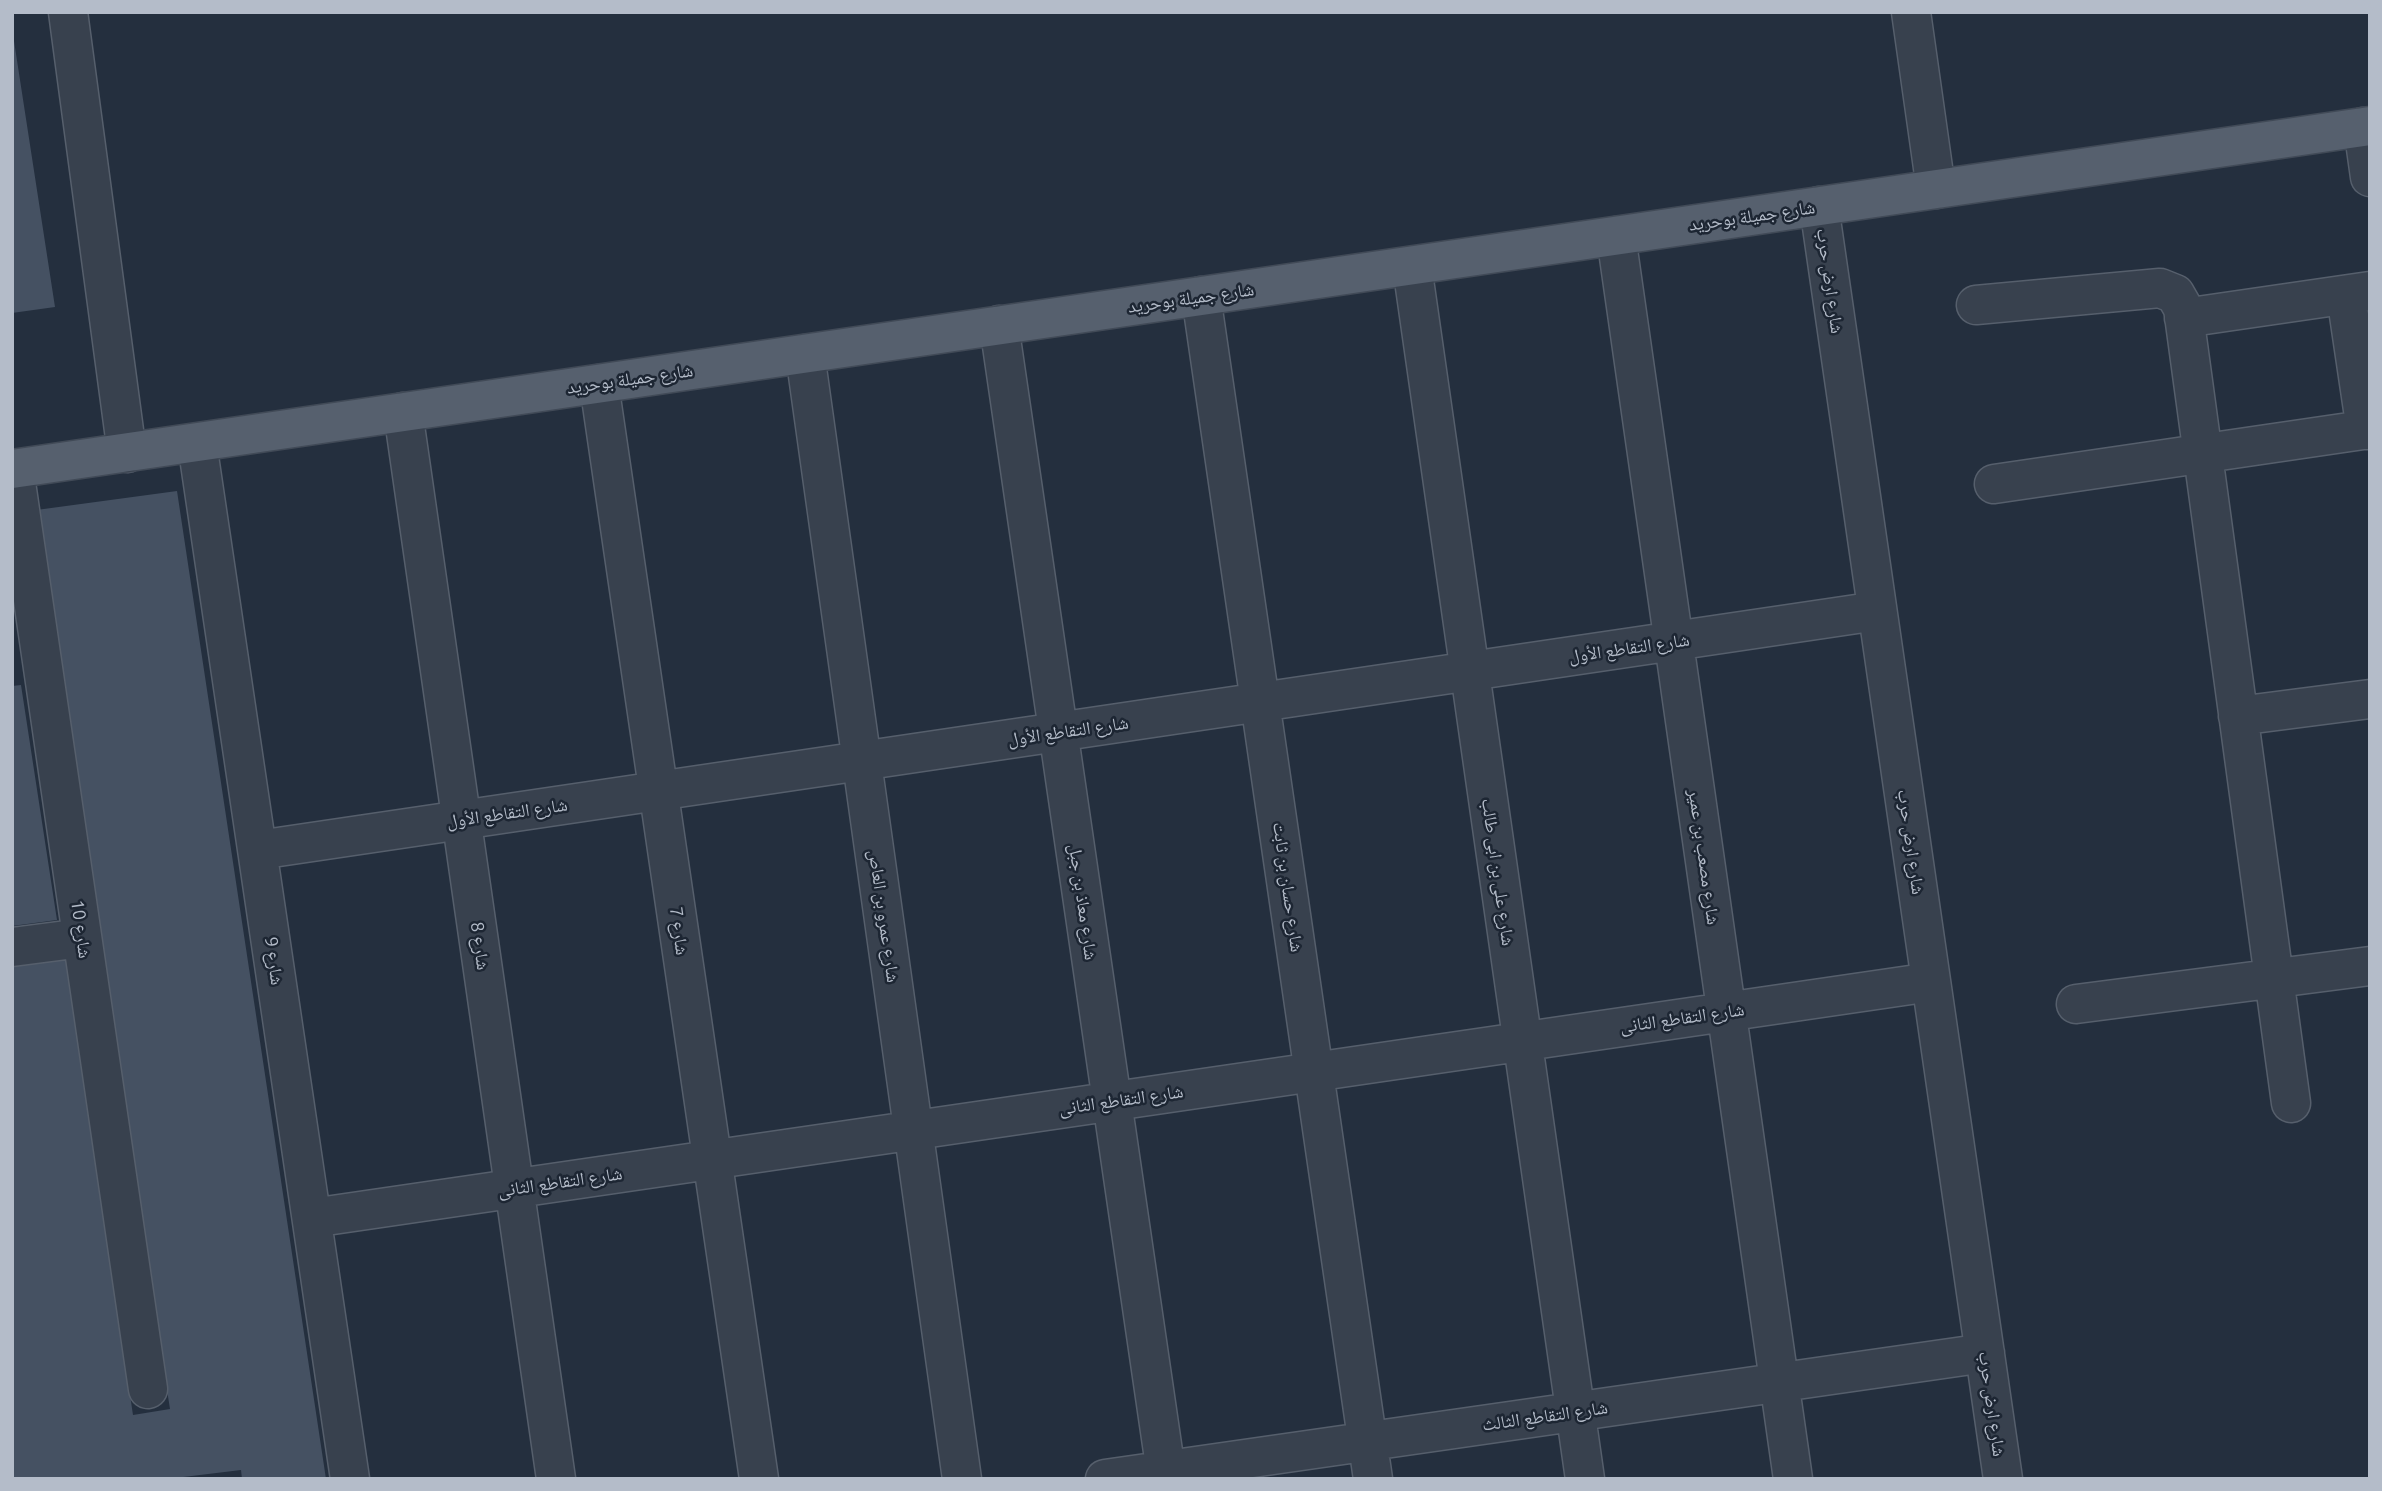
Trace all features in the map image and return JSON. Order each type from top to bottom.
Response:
[{"type":"main road","name":"شارع جميلة بوحريد","points":[[13,469],[2367,126]]},
{"type":"street","points":[[68,12],[127,453]]},
{"type":"street","points":[[1911,12],[1936,189]]},
{"type":"street","points":[[2367,126],[2370,177]]},
{"type":"street","name":"شارع ارض حرب","points":[[1819,206],[2003,1479]]},
{"type":"street","name":"شارع مصعب بن عمير","points":[[1616,236],[1793,1479]]},
{"type":"street","name":"شارع على بن ابى طالب","points":[[1412,265],[1585,1479]]},
{"type":"street","points":[[1976,306],[2160,288],[2175,295],[2183,308],[2291,1103]]},
{"type":"street","points":[[1994,484],[2368,429],[2358,293],[2185,318]]},
{"type":"street","name":"شارع حسان بن ثابت","points":[[1201,296],[1373,1479]]},
{"type":"street","name":"شارع معاذ بن جبل","points":[[999,326],[1166,1474]]},
{"type":"street","name":"شارع عمرو بن العاص","points":[[805,354],[962,1479]]},
{"type":"street","name":"شارع 7","points":[[599,384],[759,1479]]},
{"type":"street","name":"شارع 8","points":[[403,412],[556,1479]]},
{"type":"street","name":"شارع 9","points":[[197,443],[350,1479]]},
{"type":"street","name":"شارع 10","points":[[13,469],[148,1389]]},
{"type":"street","name":"شارع التقاطع الأول","points":[[258,850],[1877,611]]},
{"type":"street","points":[[2238,716],[2370,699]]},
{"type":"street","points":[[12,947],[82,938]]},
{"type":"street","points":[[2077,1004],[2370,966]]},
{"type":"street","name":"شارع التقاطع الثانى","points":[[312,1218],[1931,982]]},
{"type":"street","name":"شارع التقاطع الثالث","points":[[1104,1479],[1166,1474],[1368,1441],[1985,1353]]},
{"type":"building","points":[[12,28],[55,307],[12,313]]},
{"type":"building","points":[[177,491],[326,1479],[242,1479],[241,1470],[167,1479],[12,1479],[12,962],[65,955],[133,1415],[170,1409],[29,511]]},
{"type":"building","points":[[21,685],[57,920],[12,926],[12,686]]}]
